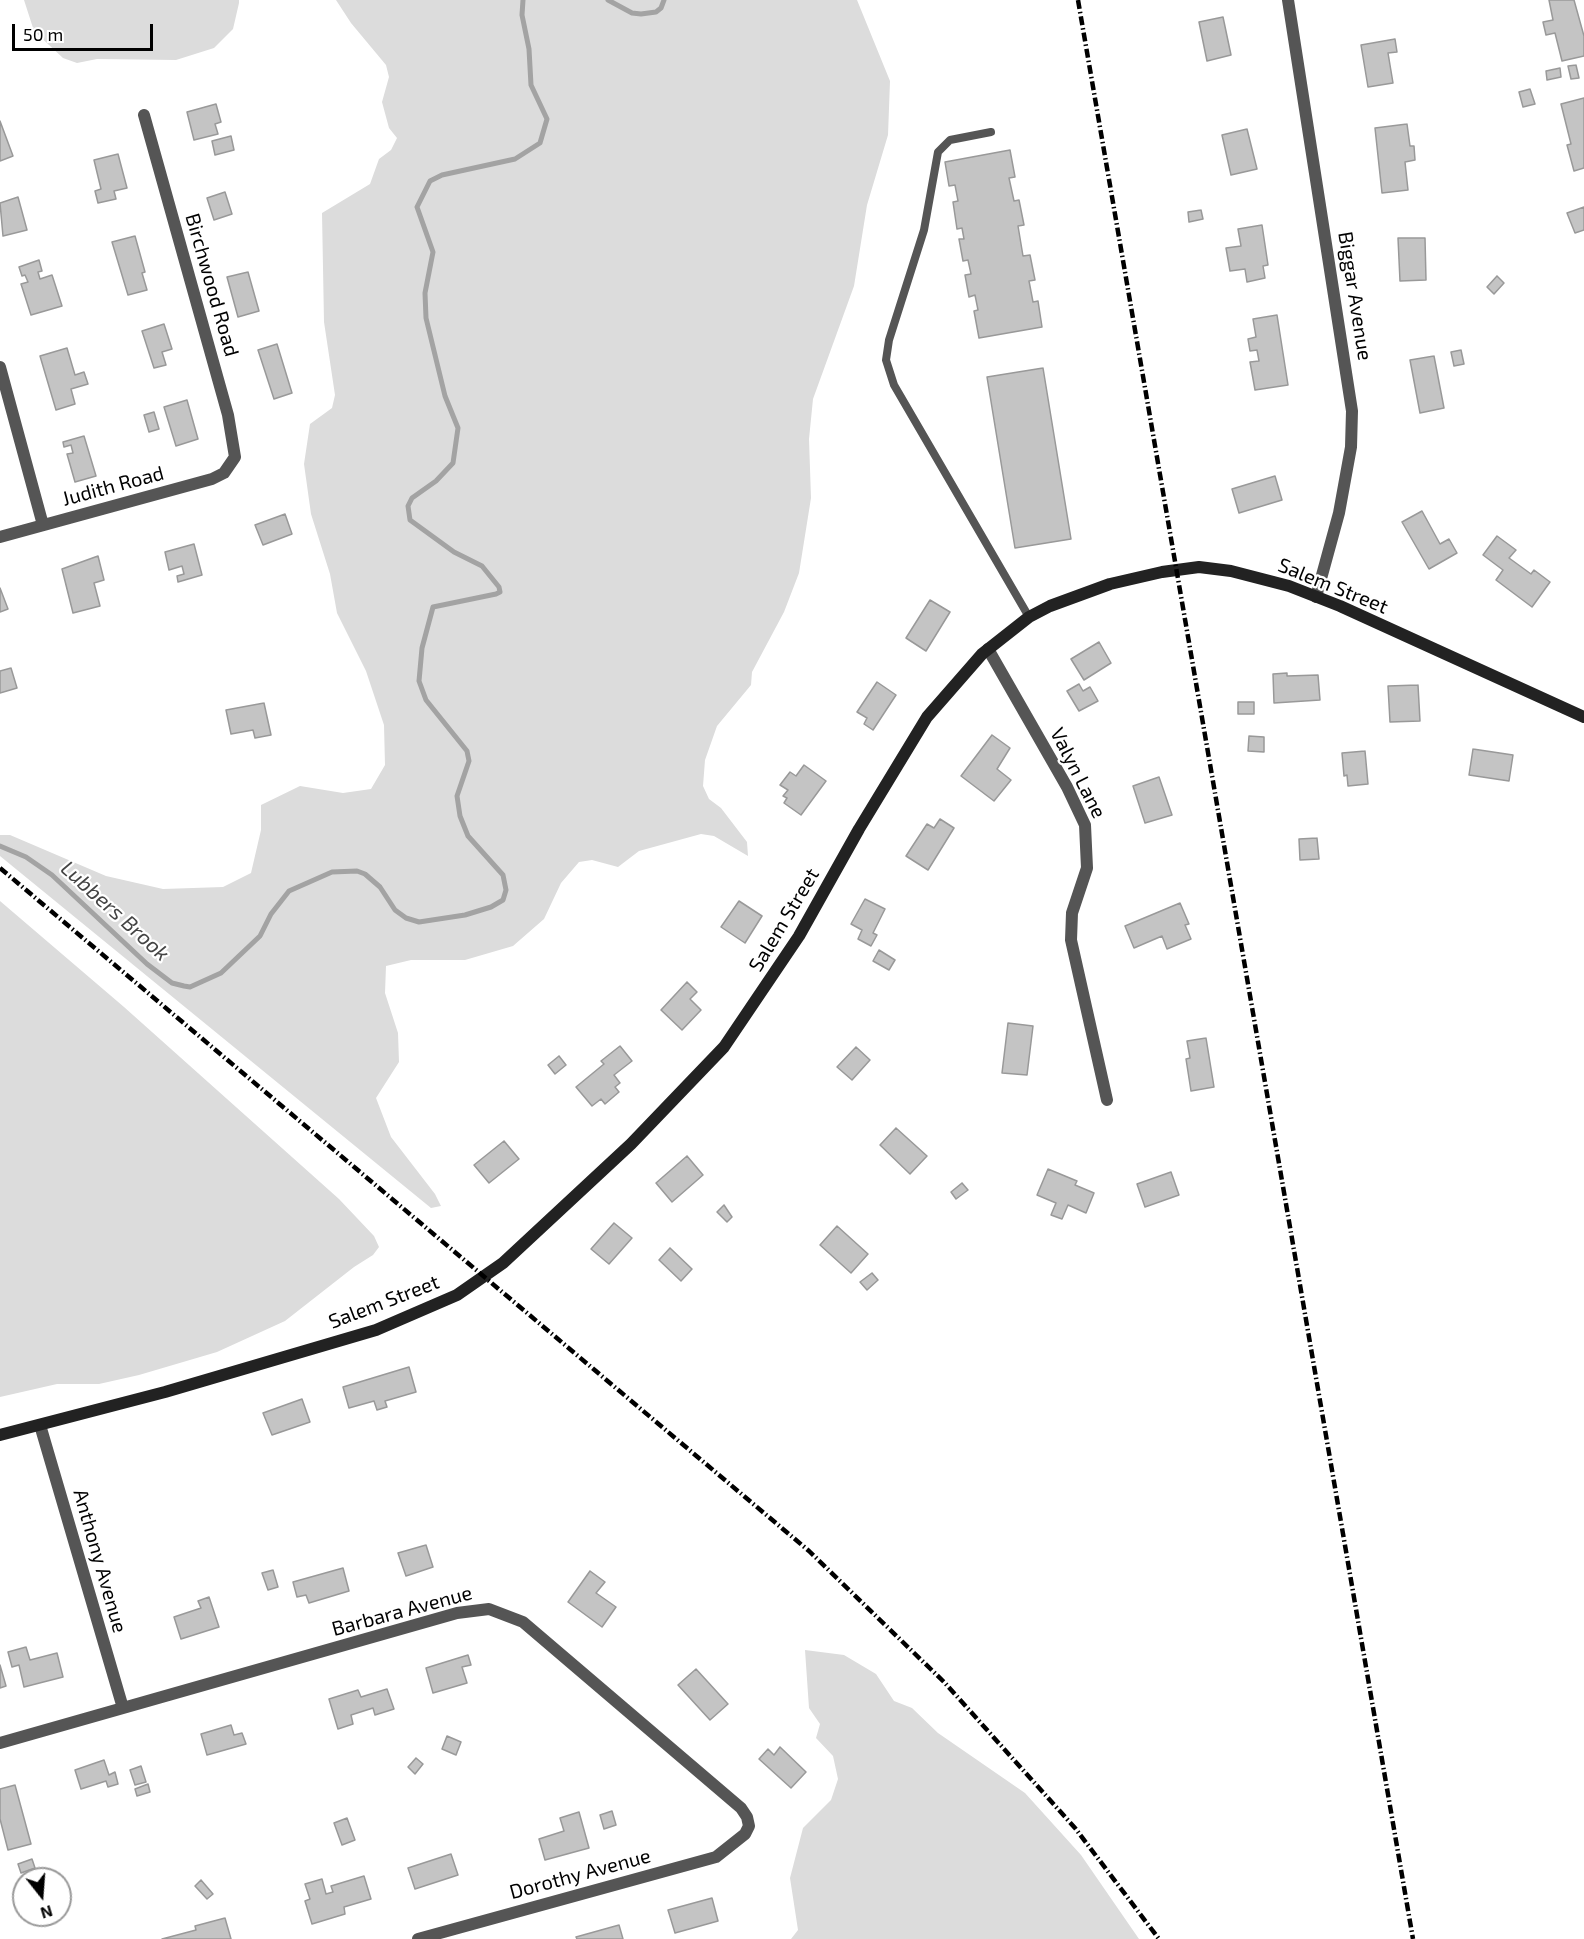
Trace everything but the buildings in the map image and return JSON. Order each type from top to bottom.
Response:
[{"type":"street","name":"Biggar Avenue","points":[[1288,0],[1352,411],[1351,447],[1339,513],[1316,597]]},
{"type":"street","name":"Birchwood Road","points":[[144,115],[228,415],[236,450],[231,465]]},
{"type":"street","points":[[0,367],[43,525]]},
{"type":"street","name":"Judith Road","points":[[0,537],[212,480],[231,465]]},
{"type":"street","name":"Salem Street","points":[[0,1435],[176,1389],[376,1330],[457,1295],[503,1263],[631,1144],[724,1047],[799,936],[910,742],[943,696],[988,649],[1029,617],[1110,584],[1190,568],[1231,571],[1289,586],[1316,597],[1584,717]]},
{"type":"street","name":"Valyn Lane","points":[[988,649],[1067,787],[1085,825],[1087,868],[1072,913],[1071,940],[1107,1100]]},
{"type":"street","name":"Anthony Avenue","points":[[40,1425],[123,1708]]},
{"type":"street","name":"Barbara Avenue","points":[[0,1743],[457,1613],[489,1609],[522,1622],[741,1808],[748,1820],[745,1834]]},
{"type":"street","name":"Dorothy Avenue","points":[[418,1939],[710,1859],[728,1850],[745,1834]]},
{"type":"lane","points":[[991,132],[950,140],[938,152],[924,230],[889,340],[886,360],[894,385],[1029,617]]},
{"type":"shaded area","points":[[24,0],[239,0],[239,3],[233,29],[214,48],[176,60],[97,59],[77,63],[63,58],[34,31]]},
{"type":"shaded area","points":[[336,0],[857,0],[890,81],[888,135],[867,205],[854,286],[813,399],[809,439],[811,498],[799,573],[784,612],[752,672],[751,685],[717,726],[705,760],[703,786],[709,799],[721,808],[747,842],[748,856],[714,836],[701,834],[639,851],[618,867],[592,860],[579,862],[561,883],[544,919],[513,946],[465,960],[411,960],[386,966],[385,993],[398,1033],[399,1062],[376,1098],[391,1137],[435,1194],[441,1206],[431,1208],[0,856],[0,835],[10,835],[106,876],[163,889],[223,887],[251,873],[261,830],[261,805],[300,786],[343,793],[371,789],[385,765],[384,725],[366,671],[337,613],[330,574],[311,514],[304,464],[310,424],[332,408],[335,395],[324,322],[322,213],[370,184],[379,159],[391,150],[397,138],[389,128],[382,102],[389,77],[386,65],[351,23]]},
{"type":"shaded area","points":[[0,901],[124,1007],[339,1199],[374,1236],[379,1247],[373,1255],[354,1267],[285,1321],[217,1352],[99,1384],[57,1384],[0,1397]]},
{"type":"shaded area","points":[[805,1650],[844,1655],[876,1674],[894,1701],[912,1708],[938,1733],[1025,1793],[1081,1855],[1139,1939],[791,1939],[798,1930],[790,1878],[803,1828],[831,1800],[838,1779],[833,1756],[816,1738],[820,1724],[809,1708]]},
{"type":"waterway","name":"Lubbers Brook","points":[[0,846],[26,857],[52,875],[147,964],[172,983],[190,987],[221,973],[260,936],[271,914],[289,891],[332,872],[357,871],[365,874],[380,887],[395,910],[406,918],[419,922],[465,915],[491,907],[503,900],[506,890],[503,875],[468,836],[460,816],[457,796],[469,761],[467,751],[426,700],[419,681],[422,648],[433,607],[496,594],[500,592],[499,587],[482,566],[454,552],[410,520],[408,506],[412,498],[436,481],[453,463],[458,428],[445,396],[426,318],[425,293],[433,252],[417,207],[430,181],[442,175],[515,159],[540,143],[547,119],[531,85],[529,49],[522,15],[523,0]]},
{"type":"waterway","name":"Lubbers Brook","points":[[608,0],[632,13],[641,14],[656,12],[661,8],[664,0]]},
{"type":"railway","points":[[1078,0],[1413,1939]]},
{"type":"railway","points":[[0,868],[809,1551],[944,1682],[1075,1828],[1159,1939]]}]
